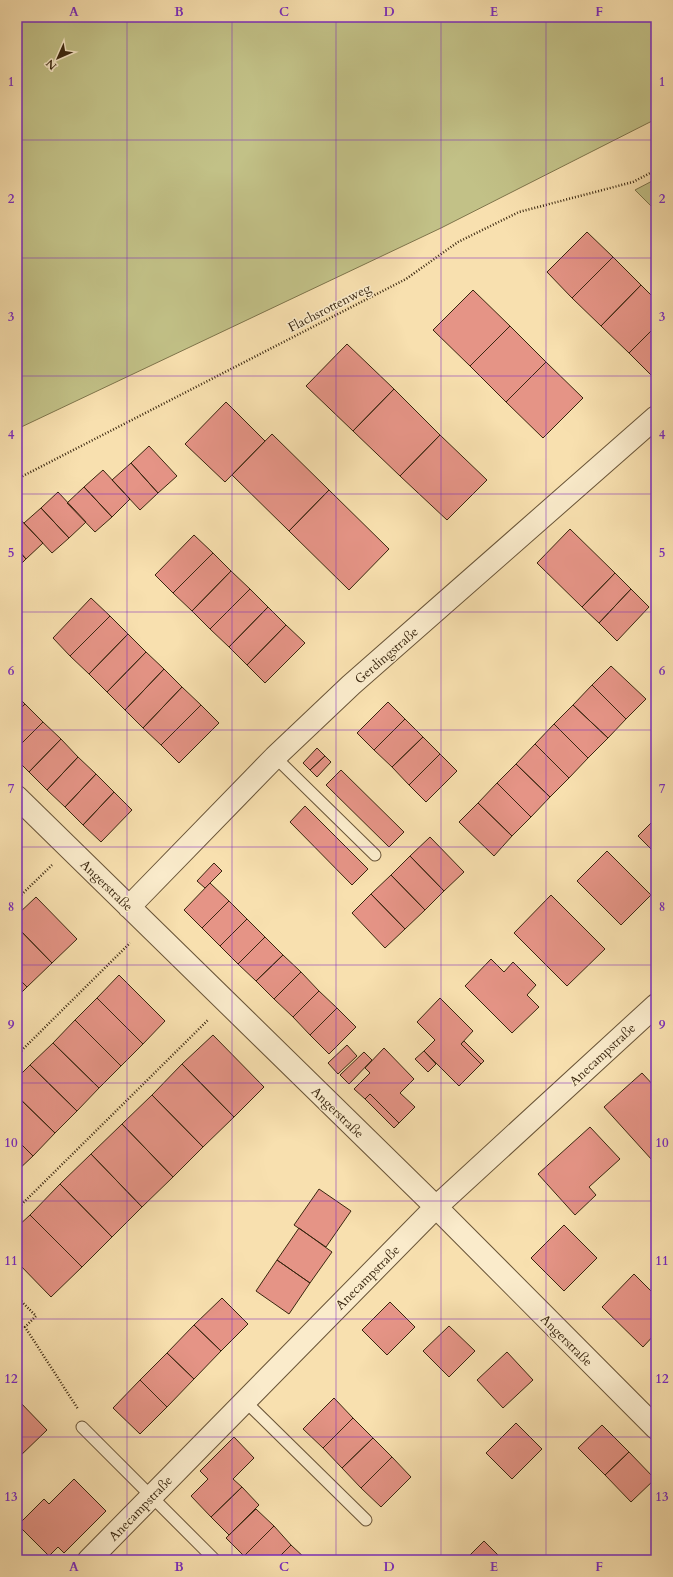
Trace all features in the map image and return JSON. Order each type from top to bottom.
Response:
[{"type":"street","name":"Gerdingstraße","points":[[129,907],[275,757],[351,685],[656,417]]},
{"type":"street","name":"Angerstraße","points":[[17,798],[436,1207],[656,1428]]},
{"type":"street","name":"Anecampstraße","points":[[89,1560],[436,1207],[656,1005]]},
{"type":"lane","points":[[275,757],[375,856]]},
{"type":"lane","points":[[245,1401],[366,1520]]},
{"type":"lane","points":[[82,1427],[215,1560]]},
{"type":"path","name":"Flachsrottenweg","points":[[17,479],[406,279],[458,242],[519,212],[633,182],[656,170]]},
{"type":"path","points":[[17,899],[69,848]]},
{"type":"path","points":[[17,1055],[148,925]]},
{"type":"path","points":[[17,1209],[226,1002]]},
{"type":"path","points":[[17,1297],[36,1316],[25,1327],[80,1413],[82,1427]]},
{"type":"shaded area","points":[[17,17],[656,17],[656,119],[441,228],[17,429]]},
{"type":"shaded area","points":[[656,179],[656,211],[635,190]]},
{"type":"building","points":[[587,232],[613,257],[572,298],[547,272]]},
{"type":"building","points":[[613,257],[641,285],[601,326],[572,298]]},
{"type":"building","points":[[641,285],[656,300],[656,326],[629,353],[601,326]]},
{"type":"building","points":[[473,290],[510,326],[470,366],[433,330]]},
{"type":"building","points":[[510,326],[546,362],[506,402],[470,366]]},
{"type":"building","points":[[656,326],[656,380],[629,353]]},
{"type":"building","points":[[347,344],[394,389],[353,431],[306,386]]},
{"type":"building","points":[[546,362],[583,398],[543,438],[506,402]]},
{"type":"building","points":[[394,389],[440,435],[400,476],[353,431]]},
{"type":"building","points":[[226,402],[265,441],[225,482],[185,444]]},
{"type":"building","points":[[272,434],[329,490],[289,531],[232,475]]},
{"type":"building","points":[[440,435],[487,480],[447,520],[400,476]]},
{"type":"building","points":[[149,446],[177,476],[158,493],[131,463]]},
{"type":"building","points":[[131,463],[158,493],[140,510],[112,480]]},
{"type":"building","points":[[103,470],[130,499],[112,517],[84,487]]},
{"type":"building","points":[[84,487],[112,517],[95,532],[67,503]]},
{"type":"building","points":[[329,490],[389,549],[349,590],[289,531]]},
{"type":"building","points":[[58,492],[86,522],[69,538],[41,508]]},
{"type":"building","points":[[41,508],[69,538],[52,553],[24,523]]},
{"type":"building","points":[[17,516],[43,543],[26,559],[17,549]]},
{"type":"building","points":[[570,529],[615,573],[582,607],[537,563]]},
{"type":"building","points":[[194,535],[213,553],[173,593],[155,575]]},
{"type":"building","points":[[17,549],[26,559],[17,568]]},
{"type":"building","points":[[213,553],[231,571],[192,611],[173,593]]},
{"type":"building","points":[[231,571],[250,589],[210,629],[192,611]]},
{"type":"building","points":[[615,573],[631,589],[599,623],[582,607]]},
{"type":"building","points":[[250,589],[268,607],[229,647],[210,629]]},
{"type":"building","points":[[631,589],[649,607],[617,641],[599,623]]},
{"type":"building","points":[[91,598],[110,616],[70,656],[53,638]]},
{"type":"building","points":[[268,607],[286,625],[247,665],[229,647]]},
{"type":"building","points":[[110,616],[128,634],[89,674],[70,656]]},
{"type":"building","points":[[286,625],[305,643],[265,683],[247,665]]},
{"type":"building","points":[[128,634],[146,652],[107,692],[89,674]]},
{"type":"building","points":[[146,652],[164,669],[125,710],[107,692]]},
{"type":"building","points":[[611,666],[646,699],[626,719],[592,685]]},
{"type":"building","points":[[164,669],[182,687],[143,728],[125,710]]},
{"type":"building","points":[[592,685],[626,719],[608,738],[573,705]]},
{"type":"building","points":[[182,687],[201,705],[161,745],[143,728]]},
{"type":"building","points":[[17,696],[25,704],[17,712]]},
{"type":"building","points":[[388,702],[405,719],[374,750],[357,733]]},
{"type":"building","points":[[25,704],[43,722],[17,748],[17,712]]},
{"type":"building","points":[[201,705],[219,723],[179,763],[161,745]]},
{"type":"building","points":[[573,705],[608,738],[588,758],[554,724]]},
{"type":"building","points":[[405,719],[423,737],[392,767],[374,750]]},
{"type":"building","points":[[43,722],[61,739],[29,772],[17,760],[17,748]]},
{"type":"building","points":[[554,724],[588,758],[569,778],[535,744]]},
{"type":"building","points":[[423,737],[440,754],[409,785],[392,767]]},
{"type":"building","points":[[61,739],[78,757],[47,790],[29,772]]},
{"type":"building","points":[[535,744],[569,778],[550,797],[516,764]]},
{"type":"building","points":[[317,748],[325,756],[310,770],[303,763]]},
{"type":"building","points":[[440,754],[457,771],[426,802],[409,785]]},
{"type":"building","points":[[325,756],[331,762],[317,777],[310,770]]},
{"type":"building","points":[[78,757],[96,774],[65,807],[47,790]]},
{"type":"building","points":[[516,764],[550,797],[531,817],[497,783]]},
{"type":"building","points":[[341,770],[404,832],[389,847],[326,785]]},
{"type":"building","points":[[96,774],[114,792],[83,825],[65,807]]},
{"type":"building","points":[[497,783],[531,817],[512,836],[478,803]]},
{"type":"building","points":[[114,792],[132,810],[101,842],[83,825]]},
{"type":"building","points":[[478,803],[512,836],[494,856],[459,822]]},
{"type":"building","points":[[305,806],[368,869],[352,885],[290,822]]},
{"type":"building","points":[[656,818],[656,854],[638,836]]},
{"type":"building","points":[[430,837],[464,872],[444,891],[410,856]]},
{"type":"building","points":[[607,851],[651,895],[621,925],[577,881]]},
{"type":"building","points":[[410,856],[444,891],[425,910],[391,875]]},
{"type":"building","points":[[214,863],[222,871],[205,888],[197,881]]},
{"type":"building","points":[[391,875],[425,910],[405,929],[371,894]]},
{"type":"building","points":[[210,883],[229,901],[202,928],[184,910]]},
{"type":"building","points":[[371,894],[405,929],[385,948],[352,913]]},
{"type":"building","points":[[551,895],[605,949],[567,986],[514,933]]},
{"type":"building","points":[[36,897],[77,939],[52,963],[17,927],[17,915]]},
{"type":"building","points":[[229,901],[247,919],[220,946],[202,928]]},
{"type":"building","points":[[247,919],[265,937],[238,964],[220,946]]},
{"type":"building","points":[[17,927],[52,963],[27,987],[17,977]]},
{"type":"building","points":[[265,937],[283,955],[256,981],[238,964]]},
{"type":"building","points":[[283,955],[301,972],[274,999],[256,981]]},
{"type":"building","points":[[491,959],[504,972],[513,962],[536,985],[527,995],[539,1007],[512,1033],[465,986]]},
{"type":"building","points":[[301,972],[319,991],[293,1017],[274,999]]},
{"type":"building","points":[[119,975],[165,1021],[143,1044],[97,998]]},
{"type":"building","points":[[17,977],[27,987],[17,997]]},
{"type":"building","points":[[319,991],[337,1008],[310,1035],[293,1017]]},
{"type":"building","points":[[97,998],[143,1044],[121,1066],[75,1020]]},
{"type":"building","points":[[440,998],[473,1031],[461,1044],[481,1064],[459,1086],[424,1051],[435,1040],[417,1022]]},
{"type":"building","points":[[337,1008],[356,1027],[329,1054],[310,1035]]},
{"type":"building","points":[[75,1020],[121,1066],[99,1088],[53,1043]]},
{"type":"building","points":[[213,1035],[264,1087],[234,1117],[182,1064]]},
{"type":"building","points":[[464,1041],[484,1061],[481,1064],[461,1044]]},
{"type":"building","points":[[53,1043],[99,1088],[77,1111],[30,1065]]},
{"type":"building","points":[[347,1045],[357,1056],[338,1074],[328,1063]]},
{"type":"building","points":[[384,1048],[414,1079],[400,1093],[415,1107],[399,1123],[370,1094],[365,1099],[354,1089],[370,1073],[365,1068]]},
{"type":"building","points":[[424,1051],[436,1064],[428,1072],[415,1059]]},
{"type":"building","points":[[364,1052],[372,1060],[349,1084],[340,1075]]},
{"type":"building","points":[[182,1064],[234,1117],[203,1147],[152,1095]]},
{"type":"building","points":[[30,1065],[77,1111],[55,1133],[17,1096],[17,1078]]},
{"type":"building","points":[[642,1073],[656,1088],[656,1157],[652,1160],[604,1107]]},
{"type":"building","points":[[370,1094],[399,1123],[394,1128],[365,1099]]},
{"type":"building","points":[[152,1095],[203,1147],[173,1177],[122,1124]]},
{"type":"building","points":[[17,1096],[55,1133],[33,1156],[17,1140]]},
{"type":"building","points":[[122,1124],[173,1177],[142,1207],[91,1154]]},
{"type":"building","points":[[590,1127],[620,1159],[589,1187],[596,1195],[575,1215],[538,1174]]},
{"type":"building","points":[[17,1140],[33,1156],[17,1171]]},
{"type":"building","points":[[91,1154],[142,1207],[112,1237],[60,1184]]},
{"type":"building","points":[[60,1184],[112,1237],[82,1267],[30,1215]]},
{"type":"building","points":[[319,1189],[351,1211],[326,1247],[294,1225]]},
{"type":"building","points":[[30,1215],[82,1267],[51,1297],[17,1262],[17,1227]]},
{"type":"building","points":[[564,1225],[597,1258],[564,1291],[531,1258]]},
{"type":"building","points":[[299,1228],[332,1252],[310,1283],[277,1260]]},
{"type":"building","points":[[277,1260],[310,1283],[289,1314],[256,1291]]},
{"type":"building","points":[[634,1274],[656,1296],[656,1333],[643,1347],[602,1307]]},
{"type":"building","points":[[222,1298],[248,1324],[221,1351],[194,1325]]},
{"type":"building","points":[[390,1302],[415,1327],[387,1355],[362,1330]]},
{"type":"building","points":[[194,1325],[221,1351],[194,1379],[167,1353]]},
{"type":"building","points":[[449,1326],[475,1351],[449,1377],[423,1351]]},
{"type":"building","points":[[507,1352],[533,1380],[503,1408],[477,1380]]},
{"type":"building","points":[[167,1353],[194,1379],[167,1407],[140,1380]]},
{"type":"building","points":[[140,1380],[167,1407],[140,1434],[113,1408]]},
{"type":"building","points":[[334,1398],[353,1418],[323,1448],[303,1429]]},
{"type":"building","points":[[17,1399],[47,1430],[17,1459]]},
{"type":"building","points":[[353,1418],[373,1438],[342,1468],[323,1448]]},
{"type":"building","points":[[516,1423],[542,1449],[512,1479],[486,1453]]},
{"type":"building","points":[[602,1425],[629,1452],[605,1475],[578,1448]]},
{"type":"building","points":[[234,1437],[254,1458],[233,1479],[242,1487],[211,1517],[191,1496],[208,1479],[200,1471]]},
{"type":"building","points":[[373,1438],[392,1457],[361,1488],[342,1468]]},
{"type":"building","points":[[629,1452],[655,1479],[631,1502],[605,1475]]},
{"type":"building","points":[[392,1457],[411,1477],[381,1507],[361,1488]]},
{"type":"building","points":[[74,1479],[106,1511],[64,1553],[58,1547],[49,1556],[18,1525],[44,1499],[49,1504]]},
{"type":"building","points":[[242,1487],[259,1505],[229,1535],[211,1517]]},
{"type":"building","points":[[256,1509],[274,1526],[244,1556],[226,1538]]},
{"type":"building","points":[[274,1526],[291,1545],[276,1560],[248,1560],[244,1556]]},
{"type":"building","points":[[484,1541],[503,1560],[465,1560]]},
{"type":"building","points":[[291,1545],[307,1560],[276,1560]]}]
